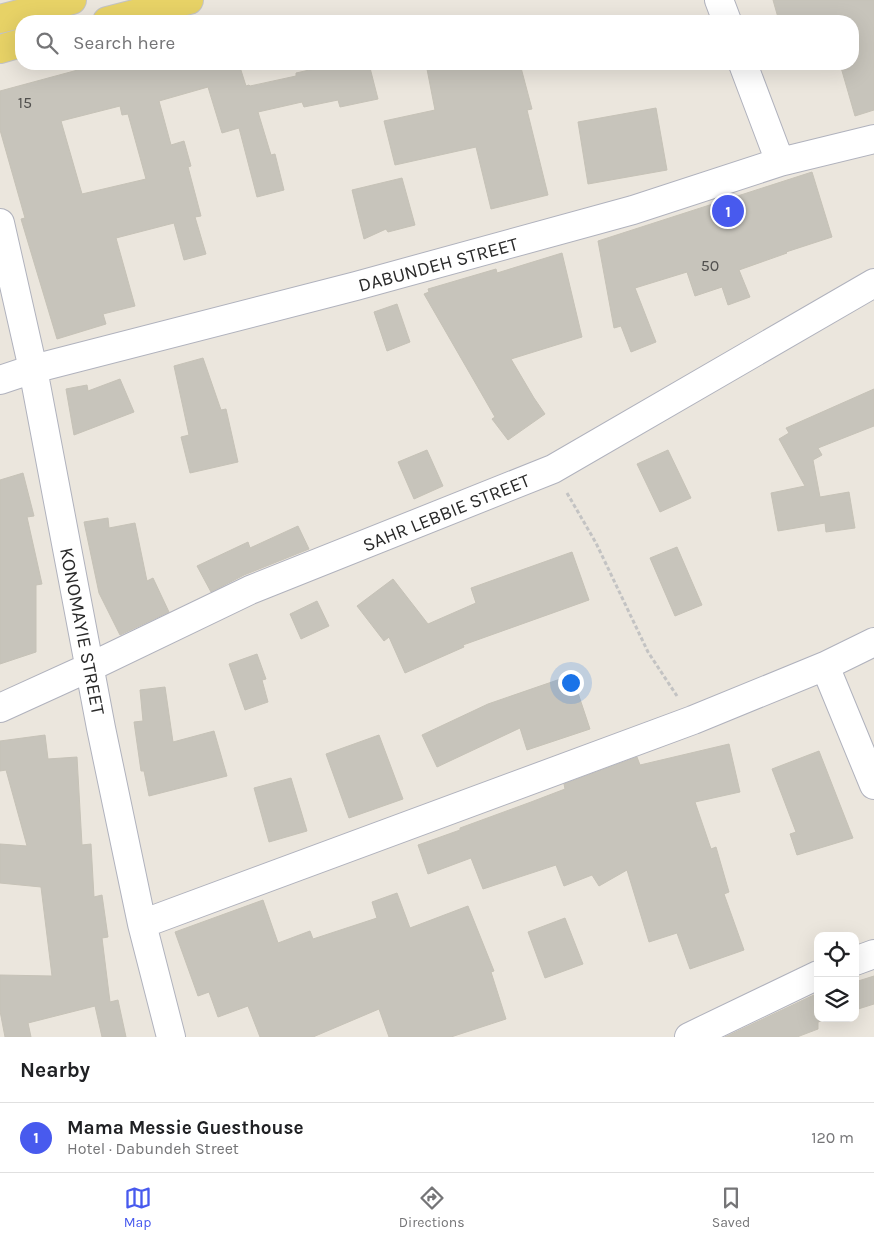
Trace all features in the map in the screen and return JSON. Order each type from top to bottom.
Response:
[{"type":"main road","points":[[15,15],[72,0]]},
{"type":"main road","points":[[130,15],[189,0]]},
{"type":"main road","points":[[0,19],[15,15]]},
{"type":"main road","points":[[0,49],[15,45]]},
{"type":"street","points":[[719,0],[725,15]]},
{"type":"street","points":[[745,70],[780,162]]},
{"type":"street","name":"DABUNDEH STREET","points":[[0,380],[33,369],[356,286],[633,210],[780,162],[874,139]]},
{"type":"street","name":"KONOMAYIE STREET","points":[[0,223],[33,369],[142,924],[171,1037]]},
{"type":"street","name":"SAHR LEBBIE STREET","points":[[0,708],[250,590],[554,469],[874,283]]},
{"type":"street","points":[[142,924],[692,720],[825,666],[874,642]]},
{"type":"street","points":[[825,666],[874,785]]},
{"type":"street","points":[[859,959],[874,954]]},
{"type":"street","points":[[689,1037],[814,977]]},
{"type":"path","points":[[554,469],[596,543],[648,652],[692,720]]},
{"type":"building","points":[[773,0],[874,0],[874,110],[855,116],[842,70],[859,70],[859,15],[777,15]]},
{"type":"building","points":[[78,70],[241,70],[246,86],[250,86],[296,76],[296,73],[309,70],[371,70],[378,99],[340,107],[338,100],[304,107],[302,102],[258,112],[271,155],[275,154],[284,190],[257,197],[239,128],[222,133],[208,87],[159,101],[171,145],[184,141],[191,166],[188,167],[201,216],[195,217],[206,254],[184,260],[174,223],[116,238],[135,306],[103,314],[106,324],[57,339],[21,219],[25,218],[0,130],[0,91]],"holes":[[[120,106],[122,115],[128,114],[146,179],[82,194],[61,121]]]},
{"type":"building","points":[[427,70],[522,70],[532,109],[527,110],[548,195],[491,209],[476,147],[395,165],[384,121],[435,110]]},
{"type":"building","points":[[656,108],[667,170],[588,184],[578,122]]},
{"type":"building","points":[[812,172],[832,237],[739,270],[750,297],[728,305],[722,287],[695,296],[687,272],[635,288],[656,342],[631,352],[621,326],[614,328],[598,241]]},
{"type":"building","points":[[402,178],[415,225],[388,232],[386,229],[364,239],[352,190]]},
{"type":"building","points":[[562,253],[582,337],[511,359],[545,414],[508,440],[492,419],[495,417],[424,294],[429,292],[428,289],[496,269],[497,273]]},
{"type":"building","points":[[397,304],[410,342],[387,351],[374,312]]},
{"type":"building","points":[[203,358],[221,410],[226,409],[238,462],[190,473],[181,437],[189,435],[174,366]]},
{"type":"building","points":[[120,379],[134,412],[74,435],[66,389],[87,385],[88,391]]},
{"type":"building","points":[[874,389],[874,426],[818,448],[822,455],[813,460],[820,497],[849,492],[855,528],[826,532],[825,523],[778,531],[771,493],[805,486],[779,439],[789,433],[786,428]]},
{"type":"building","points":[[427,450],[443,486],[414,499],[398,462]]},
{"type":"building","points":[[668,450],[691,498],[660,512],[637,464]]},
{"type":"building","points":[[23,473],[34,516],[27,517],[42,584],[36,585],[36,652],[0,664],[0,480]]},
{"type":"building","points":[[108,518],[109,528],[135,523],[147,581],[153,578],[169,612],[120,635],[99,593],[84,522]]},
{"type":"building","points":[[298,526],[309,549],[244,575],[211,592],[197,566],[248,542],[250,548]]},
{"type":"building","points":[[677,547],[702,605],[675,616],[650,558]]},
{"type":"building","points":[[572,552],[589,600],[463,645],[464,647],[405,673],[389,637],[384,641],[357,606],[393,579],[428,624],[476,603],[471,588]]},
{"type":"building","points":[[317,601],[329,626],[301,639],[290,614]]},
{"type":"building","points":[[257,654],[266,679],[262,680],[268,702],[245,710],[229,664]]},
{"type":"building","points":[[572,675],[590,729],[527,750],[520,728],[437,767],[422,735],[488,704]]},
{"type":"building","points":[[165,687],[173,742],[214,731],[227,776],[149,796],[144,771],[141,771],[134,722],[143,721],[140,690]]},
{"type":"building","points":[[45,735],[48,759],[77,757],[82,845],[91,844],[94,897],[102,895],[108,937],[102,938],[110,1002],[118,1000],[126,1037],[102,1037],[95,1006],[28,1023],[31,1037],[5,1037],[0,1011],[0,975],[52,976],[41,887],[0,883],[0,844],[27,846],[6,770],[0,771],[0,741]]},
{"type":"building","points":[[379,735],[403,799],[349,818],[326,754]]},
{"type":"building","points":[[729,744],[740,792],[695,802],[711,849],[716,847],[729,892],[724,894],[744,950],[690,969],[677,933],[649,942],[627,870],[599,886],[592,875],[564,886],[556,865],[483,889],[471,858],[428,874],[418,845],[565,789],[564,784],[637,757],[640,765]]},
{"type":"building","points":[[819,751],[853,838],[797,855],[790,834],[796,832],[772,769]]},
{"type":"building","points":[[291,778],[307,831],[269,842],[254,788]]},
{"type":"building","points":[[397,893],[410,928],[468,906],[494,971],[491,972],[506,1019],[451,1037],[389,1037],[379,1009],[313,1037],[260,1037],[248,1006],[218,1017],[209,992],[198,996],[175,932],[263,900],[278,943],[310,931],[313,939],[377,918],[372,902]]},
{"type":"building","points":[[565,918],[583,964],[545,978],[528,932]]},
{"type":"building","points":[[874,976],[874,1004],[859,1009],[859,981]]},
{"type":"building","points":[[814,995],[814,1022],[818,1022],[818,1029],[797,1037],[725,1037]]},
{"type":"place","name":"Mama Messie Guesthouse","points":[[728,211]]}]
